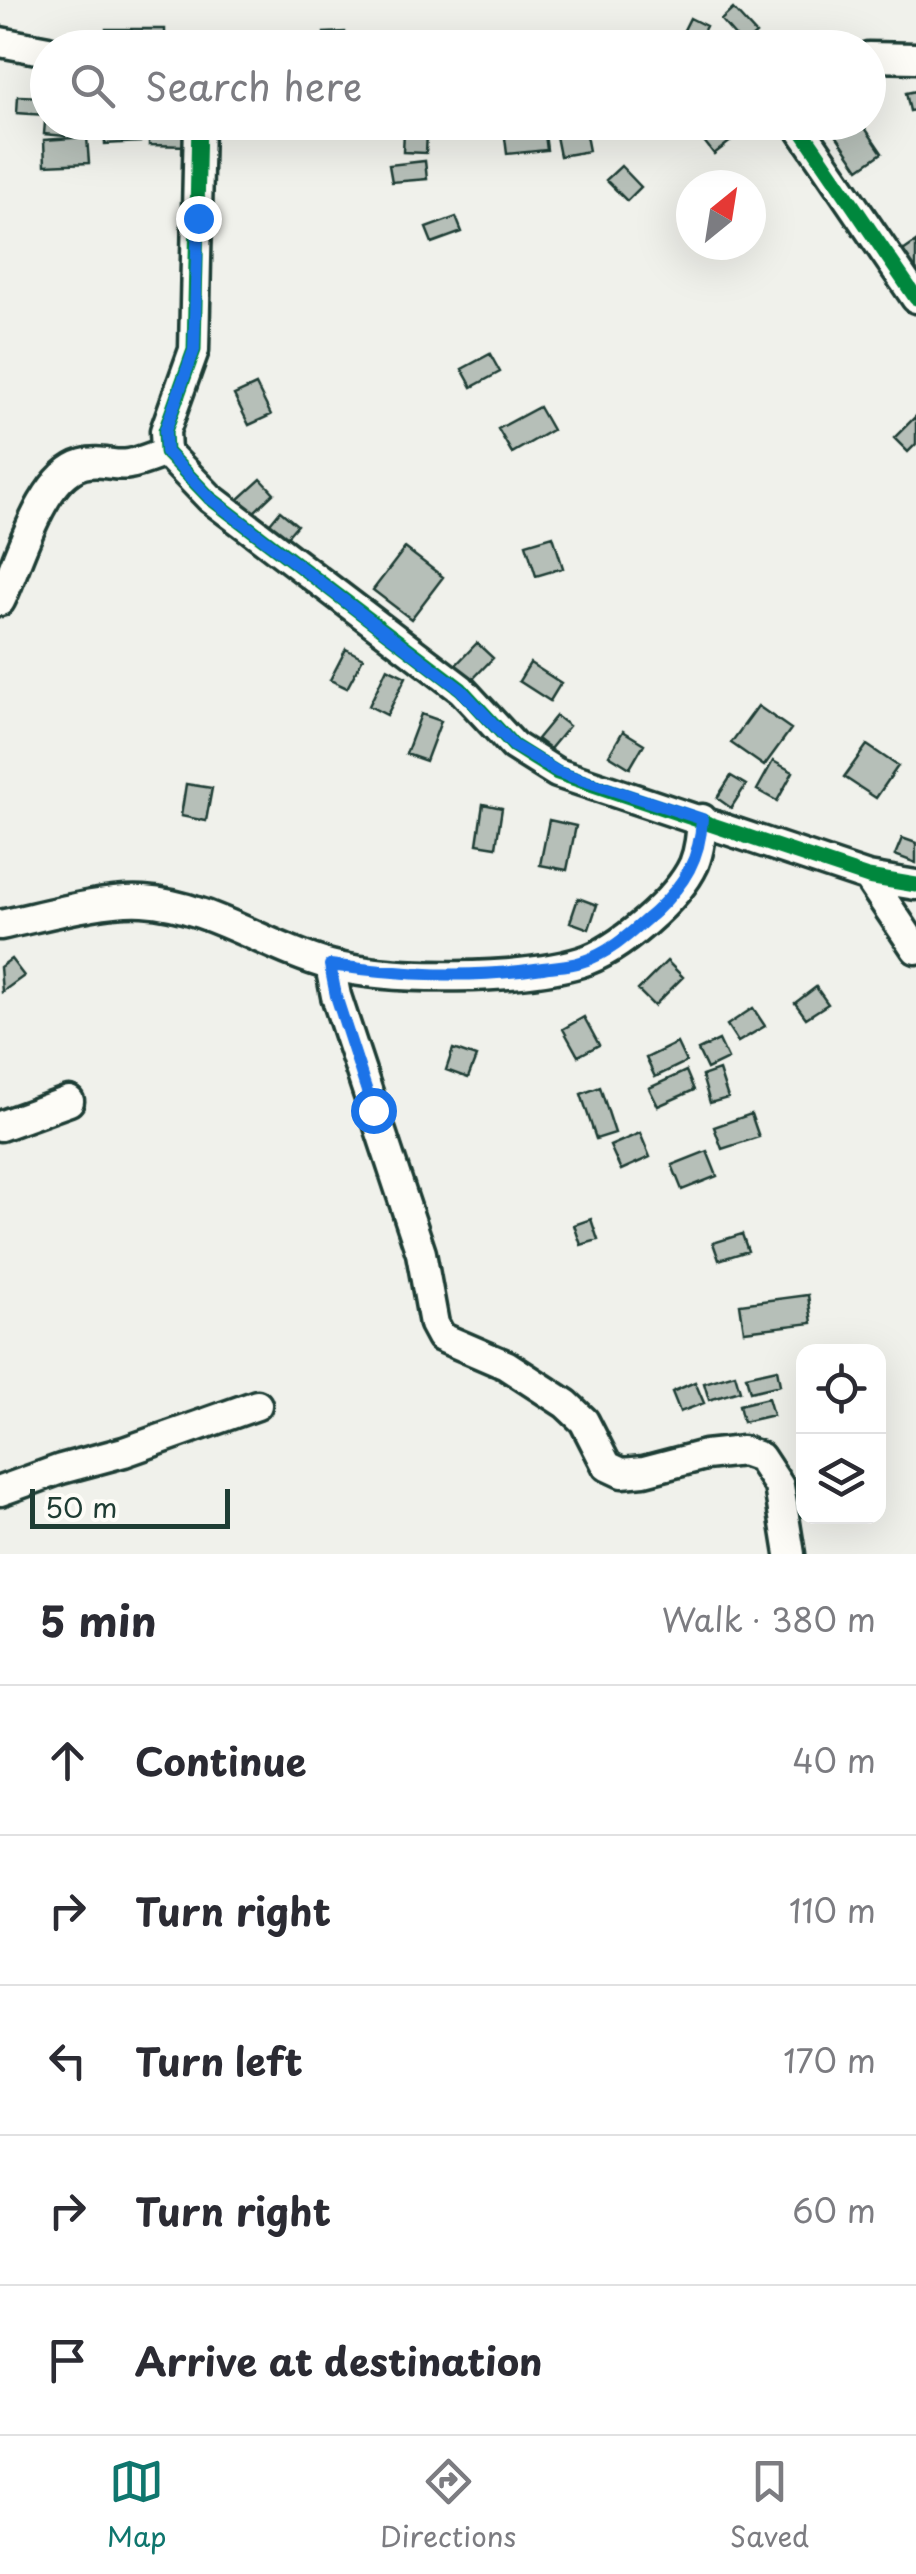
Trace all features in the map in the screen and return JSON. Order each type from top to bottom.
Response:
[{"type":"street","points":[[0,42],[30,48]]},
{"type":"street","points":[[886,57],[916,58]]},
{"type":"street","points":[[199,140],[194,350],[165,431],[166,452],[210,498],[460,689],[514,746],[558,772],[868,876],[916,885]]},
{"type":"street","points":[[808,140],[916,298]]},
{"type":"street","points":[[0,602],[37,513],[60,478],[79,465],[106,461],[125,466],[166,452]]},
{"type":"street","points":[[0,925],[141,900],[187,908],[330,965],[393,974],[509,973],[582,962],[620,943],[685,880],[701,842],[702,819]]},
{"type":"street","points":[[868,876],[916,949]]},
{"type":"street","points":[[330,965],[336,996],[421,1254],[434,1324],[441,1337],[506,1365],[566,1404],[584,1420],[607,1466],[622,1473],[705,1455],[743,1451],[760,1458],[779,1486],[790,1554]]},
{"type":"street","points":[[0,1126],[69,1101]]},
{"type":"street","points":[[0,1491],[257,1404]]},
{"type":"building","points":[[733,9],[752,30],[730,30],[721,20]]},
{"type":"building","points":[[690,18],[706,26],[704,30],[684,30]]},
{"type":"building","points":[[916,91],[916,110],[910,111],[906,93]]},
{"type":"building","points":[[18,96],[30,96],[30,114],[17,113]]},
{"type":"building","points":[[44,140],[87,140],[89,163],[45,165]]},
{"type":"building","points":[[105,140],[140,140],[140,142],[105,144]]},
{"type":"building","points":[[149,140],[189,140],[189,146],[149,145]]},
{"type":"building","points":[[404,140],[427,140],[426,153],[403,152]]},
{"type":"building","points":[[505,140],[546,140],[547,150],[507,154]]},
{"type":"building","points":[[557,140],[587,140],[589,151],[560,156]]},
{"type":"building","points":[[703,140],[732,140],[714,154]]},
{"type":"building","points":[[839,140],[873,140],[882,153],[859,169]]},
{"type":"building","points":[[425,161],[427,179],[392,182],[389,165]]},
{"type":"building","points":[[621,166],[641,187],[627,201],[606,180]]},
{"type":"building","points":[[456,217],[462,232],[432,243],[426,228]]},
{"type":"building","points":[[916,242],[916,270],[913,272],[900,253]]},
{"type":"building","points":[[490,354],[500,372],[472,387],[462,369]]},
{"type":"building","points":[[256,385],[271,415],[249,425],[234,395]]},
{"type":"building","points":[[539,407],[552,430],[512,453],[498,429]]},
{"type":"building","points":[[916,416],[916,444],[908,452],[894,438]]},
{"type":"building","points":[[261,479],[274,493],[253,513],[239,499]]},
{"type":"building","points":[[280,511],[297,525],[278,547],[262,533]]},
{"type":"building","points":[[553,536],[563,568],[536,576],[526,544]]},
{"type":"building","points":[[405,548],[443,577],[411,619],[373,590]]},
{"type":"building","points":[[477,643],[493,658],[469,683],[453,668]]},
{"type":"building","points":[[346,649],[363,658],[347,688],[330,680]]},
{"type":"building","points":[[530,663],[561,683],[550,701],[519,681]]},
{"type":"building","points":[[387,668],[406,677],[387,715],[369,706]]},
{"type":"building","points":[[758,706],[791,729],[764,766],[731,743]]},
{"type":"building","points":[[421,714],[441,721],[426,761],[406,754]]},
{"type":"building","points":[[556,716],[569,726],[550,749],[537,739]]},
{"type":"building","points":[[623,731],[644,744],[630,768],[609,755]]},
{"type":"building","points":[[867,745],[898,766],[876,798],[844,777]]},
{"type":"building","points":[[773,761],[793,772],[777,801],[757,790]]},
{"type":"building","points":[[731,776],[746,785],[731,808],[717,798]]},
{"type":"building","points":[[186,784],[212,788],[206,821],[181,816]]},
{"type":"building","points":[[483,804],[502,808],[496,847],[477,844]]},
{"type":"building","points":[[549,820],[576,826],[567,870],[540,865]]},
{"type":"building","points":[[902,838],[916,843],[916,863],[895,855]]},
{"type":"building","points":[[578,898],[597,905],[589,929],[570,922]]},
{"type":"building","points":[[11,959],[24,976],[2,992],[0,967]]},
{"type":"building","points":[[667,961],[683,977],[654,1006],[638,990]]},
{"type":"building","points":[[816,987],[828,1004],[806,1018],[795,1003]]},
{"type":"building","points":[[753,1008],[765,1026],[738,1042],[727,1025]]},
{"type":"building","points":[[584,1017],[599,1045],[578,1056],[563,1029]]},
{"type":"building","points":[[719,1040],[728,1059],[707,1069],[698,1050]]},
{"type":"building","points":[[677,1043],[686,1062],[655,1077],[646,1058]]},
{"type":"building","points":[[453,1049],[476,1057],[468,1078],[446,1070]]},
{"type":"building","points":[[719,1070],[728,1098],[710,1103],[702,1076]]},
{"type":"building","points":[[686,1071],[694,1090],[658,1106],[649,1088]]},
{"type":"building","points":[[600,1087],[615,1133],[596,1139],[581,1094]]},
{"type":"building","points":[[751,1114],[759,1137],[722,1149],[714,1127]]},
{"type":"building","points":[[640,1133],[650,1157],[621,1170],[610,1146]]},
{"type":"building","points":[[707,1151],[717,1176],[682,1190],[672,1165]]},
{"type":"building","points":[[591,1219],[598,1240],[581,1245],[574,1225]]},
{"type":"building","points":[[742,1234],[748,1251],[719,1260],[713,1243]]},
{"type":"building","points":[[808,1295],[812,1323],[744,1331],[740,1304]]},
{"type":"building","points":[[777,1369],[780,1385],[750,1392],[746,1376]]},
{"type":"building","points":[[735,1374],[740,1391],[709,1400],[704,1383]]},
{"type":"building","points":[[695,1382],[704,1403],[680,1412],[672,1392]]},
{"type":"building","points":[[768,1398],[773,1415],[743,1422],[739,1405]]},
{"type":"cycle path","points":[[199,140],[194,350],[165,431],[166,452],[210,498],[461,689],[514,746],[557,773],[868,877],[916,885]]},
{"type":"cycle path","points":[[808,140],[916,298]]},
{"type":"route","points":[[198,218],[194,350],[165,431],[166,452],[210,498],[460,689],[514,746],[558,772],[702,819],[701,842],[685,880],[620,943],[582,962],[509,973],[449,976],[393,974],[330,965],[336,996],[373,1110]]}]
